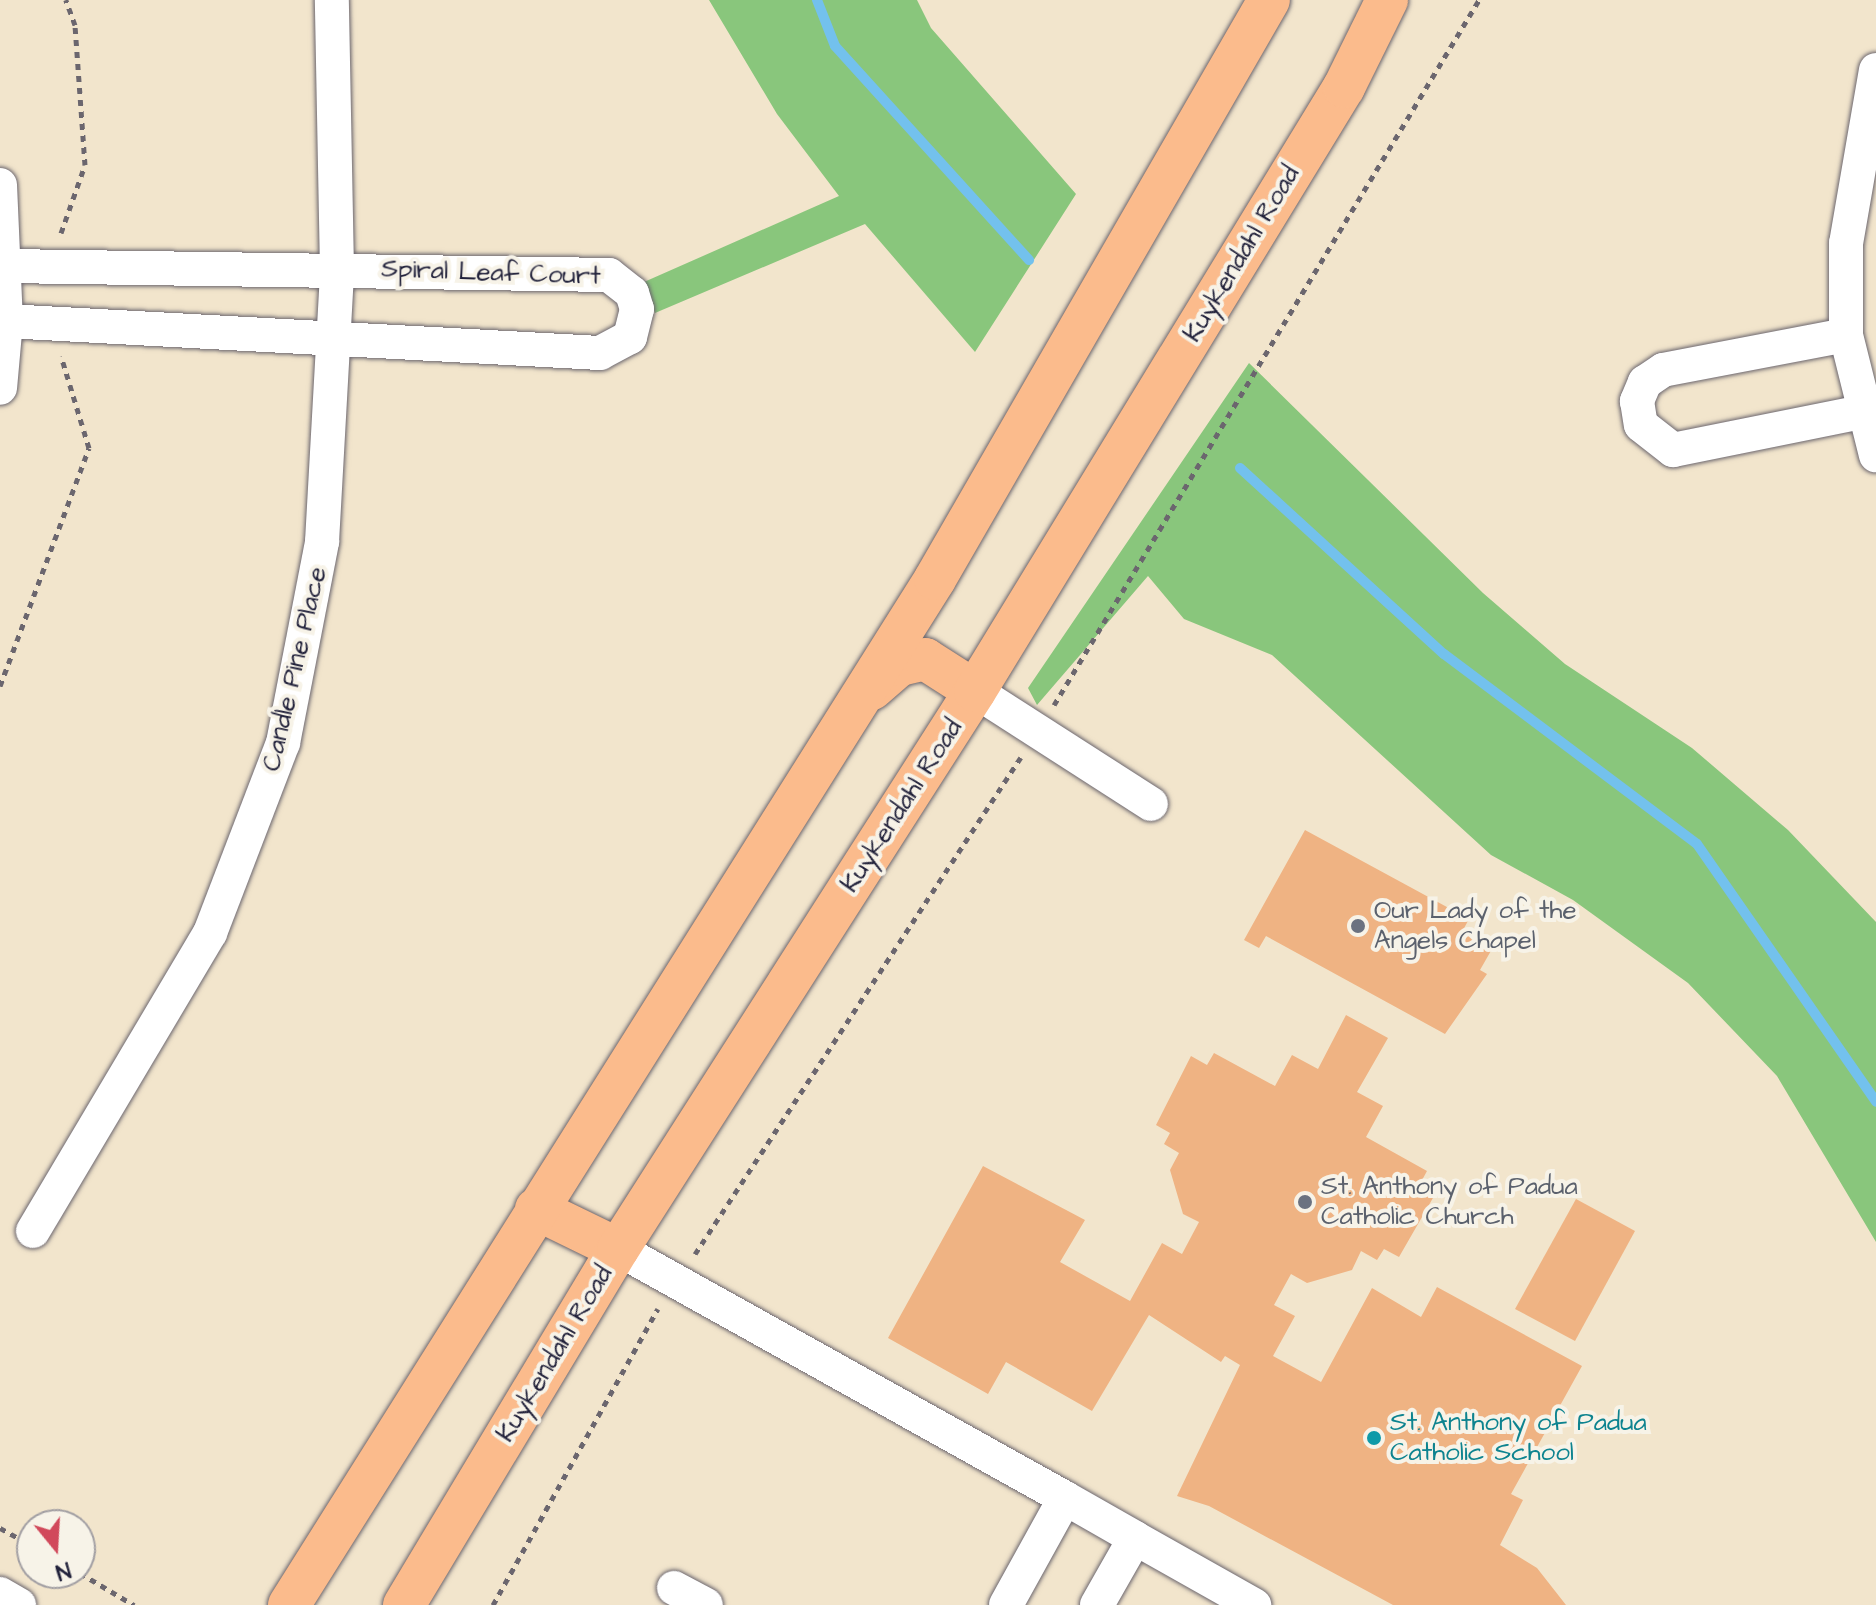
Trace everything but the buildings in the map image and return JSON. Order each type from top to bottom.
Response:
[{"type":"main road","points":[[289,1605],[536,1209],[860,700],[1269,0]]},
{"type":"main road","name":"Kuykendahl Road","points":[[404,1605],[618,1249],[975,691],[1344,87],[1387,0]]},
{"type":"main road","points":[[860,700],[900,665],[925,659],[975,691]]},
{"type":"main road","points":[[536,1209],[618,1249]]},
{"type":"street","name":"Candle Pine Place","points":[[33,1231],[161,1025],[260,811],[311,612],[337,270],[332,0]]},
{"type":"street","points":[[1876,70],[1846,243],[1846,335],[1862,412],[1876,455]]},
{"type":"street","points":[[0,185],[6,321],[0,388]]},
{"type":"street","name":"Spiral Leaf Court","points":[[5,266],[609,275],[632,293],[637,309],[630,337],[600,353],[387,347],[334,339],[6,321]]},
{"type":"street","points":[[1846,335],[1663,370],[1645,382],[1637,401],[1641,425],[1673,450],[1862,412]]},
{"type":"street","points":[[975,691],[1151,804]]},
{"type":"street","points":[[618,1249],[1254,1605]]},
{"type":"street","points":[[1006,1605],[1065,1498]]},
{"type":"street","points":[[1097,1605],[1135,1538]]},
{"type":"street","points":[[674,1588],[706,1605]]},
{"type":"street","points":[[0,1594],[19,1605]]},
{"type":"path","points":[[493,1605],[634,1345],[1038,731],[1479,0]]},
{"type":"path","points":[[96,1582],[134,1605]]},
{"type":"green space","points":[[709,0],[917,0],[931,28],[1076,194],[975,352],[865,224],[655,313],[644,282],[839,196],[777,114]]},
{"type":"green space","points":[[1249,363],[1483,593],[1565,664],[1692,748],[1788,830],[1876,922],[1876,1242],[1777,1076],[1688,983],[1573,900],[1491,855],[1272,655],[1184,619],[1148,576],[1037,705],[1028,688]]},
{"type":"waterway","points":[[817,0],[835,46],[1029,260]]},
{"type":"waterway","points":[[1240,468],[1444,654],[1697,844],[1876,1102]]},
{"type":"place","name":"Our Lady of the Angels Chapel","points":[[1358,926]]},
{"type":"place","name":"St. Anthony of Padua Catholic Church","points":[[1305,1202]]},
{"type":"place","name":"St. Anthony of Padua Catholic School","points":[[1374,1438]]}]
